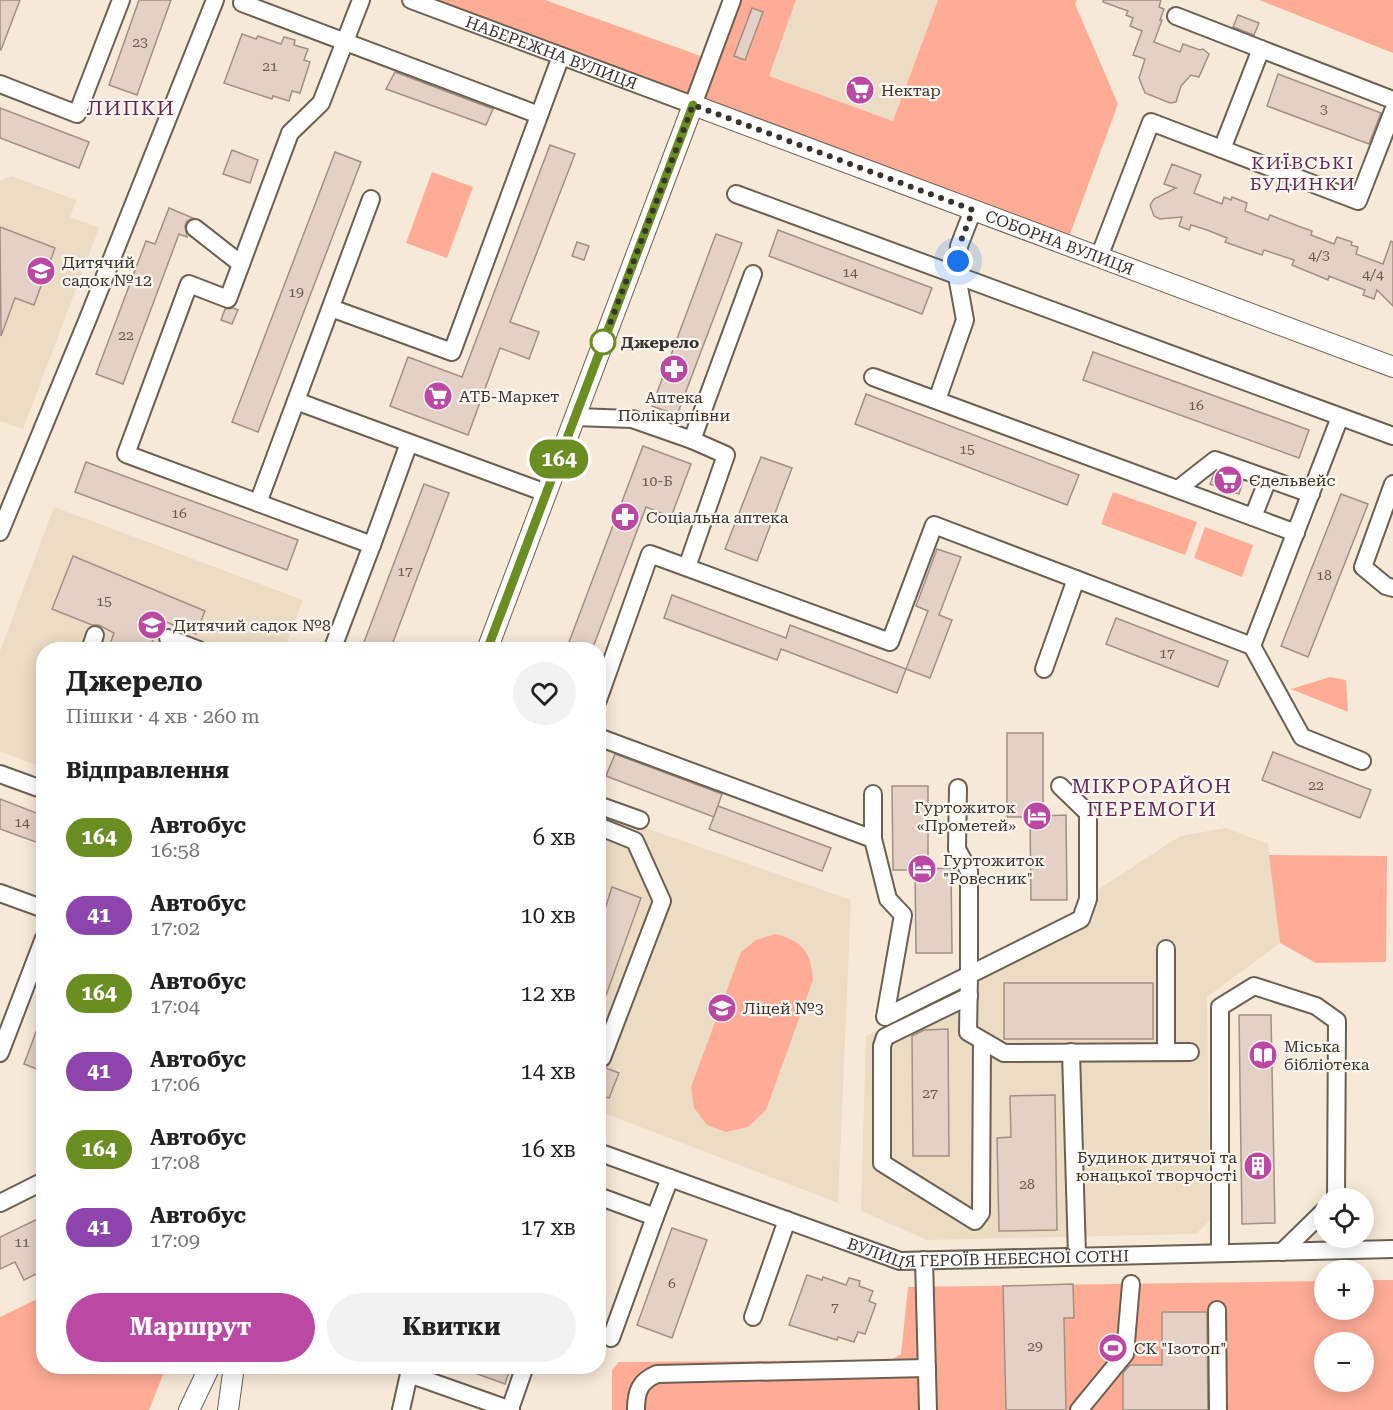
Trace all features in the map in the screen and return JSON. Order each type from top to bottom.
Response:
[{"type":"main road","name":"СОБОРНА ВУЛИЦЯ","points":[[693,105],[1393,367]]},
{"type":"main road","points":[[490,642],[693,105]]},
{"type":"main road","points":[[189,1410],[207,1374]]},
{"type":"main road","points":[[202,1410],[209,1374]]},
{"type":"main road","points":[[228,1410],[233,1374]]},
{"type":"street","points":[[0,84],[77,114],[120,0]]},
{"type":"street","points":[[0,532],[87,321],[214,0]]},
{"type":"street","points":[[361,0],[321,103],[290,133],[228,299],[189,284],[126,454],[372,545]]},
{"type":"street","name":"НАБЕРЕЖНА ВУЛИЦЯ","points":[[411,0],[693,105]]},
{"type":"street","points":[[693,105],[732,0]]},
{"type":"street","points":[[242,3],[539,115]]},
{"type":"street","points":[[1176,16],[1393,100]]},
{"type":"street","points":[[1222,149],[1261,49]]},
{"type":"street","points":[[331,308],[453,352],[561,56]]},
{"type":"street","points":[[1099,257],[1151,122],[1358,201],[1393,111]]},
{"type":"street","points":[[736,194],[1393,436]]},
{"type":"street","points":[[258,503],[371,200]]},
{"type":"street","points":[[936,400],[965,320],[957,276],[959,246],[973,210]]},
{"type":"street","points":[[195,228],[241,264]]},
{"type":"street","points":[[692,440],[753,274]]},
{"type":"street","points":[[873,377],[1296,533]]},
{"type":"street","points":[[296,401],[546,493]]},
{"type":"street","points":[[575,417],[632,419],[692,440],[726,455],[687,567]]},
{"type":"street","points":[[1252,646],[1340,417]]},
{"type":"street","points":[[335,642],[409,443]]},
{"type":"street","points":[[1178,489],[1215,460],[1311,494]]},
{"type":"street","points":[[1252,517],[1268,479]]},
{"type":"street","points":[[1393,484],[1363,567],[1386,586],[1393,588]]},
{"type":"street","points":[[606,675],[650,554],[890,642],[934,525],[1252,646],[1302,737],[1362,761]]},
{"type":"street","points":[[1044,669],[1076,579]]},
{"type":"street","points":[[168,638],[178,642]]},
{"type":"street","points":[[606,740],[873,839]]},
{"type":"street","points":[[0,774],[36,787]]},
{"type":"street","points":[[873,794],[873,839],[888,899],[903,915],[885,1017],[1082,919],[1088,899],[1088,813],[1060,786]]},
{"type":"street","points":[[958,788],[957,849],[969,871],[968,1032],[1004,1053],[1190,1052]]},
{"type":"street","points":[[606,808],[640,820]]},
{"type":"street","points":[[606,1048],[662,901],[623,813]]},
{"type":"street","points":[[606,829],[635,841]]},
{"type":"street","points":[[0,893],[36,906]]},
{"type":"street","points":[[1166,949],[1166,1052]]},
{"type":"street","points":[[0,1053],[36,959]]},
{"type":"street","points":[[1220,1253],[1220,1008],[1254,986],[1316,1006],[1337,1021],[1336,1188]]},
{"type":"street","points":[[969,996],[885,1037],[882,1046],[882,1163],[975,1221],[981,1213],[982,1041]]},
{"type":"street","points":[[1071,1052],[1077,1256]]},
{"type":"street","name":"ВУЛИЦЯ ГЕРОЇВ НЕБЕСНОЇ СОТНІ","points":[[606,1155],[900,1261],[1393,1249]]},
{"type":"street","points":[[611,1338],[670,1178]]},
{"type":"street","points":[[0,1203],[36,1185]]},
{"type":"street","points":[[606,1199],[655,1217]]},
{"type":"street","points":[[753,1317],[787,1220]]},
{"type":"street","points":[[1282,1252],[1314,1221]]},
{"type":"street","points":[[924,1260],[927,1410]]},
{"type":"street","points":[[1079,1410],[1125,1354],[1131,1284]]},
{"type":"street","points":[[1217,1310],[1218,1410]]},
{"type":"street","points":[[636,1410],[638,1389],[645,1379],[657,1374],[927,1368]]},
{"type":"street","points":[[401,1410],[409,1374]]},
{"type":"street","points":[[420,1374],[510,1409],[522,1374]]},
{"type":"shaded area","points":[[411,0],[545,0],[709,59],[732,0],[796,0],[769,76],[893,121],[938,0],[1077,0],[1075,4],[1118,104],[1066,245]]},
{"type":"shaded area","points":[[796,0],[938,0],[893,121],[769,76]]},
{"type":"shaded area","points":[[1259,0],[1393,0],[1393,53]]},
{"type":"shaded area","points":[[432,172],[473,187],[447,258],[406,243]]},
{"type":"shaded area","name":"Дитячий садок №12","points":[[11,176],[76,200],[70,217],[99,228],[23,429],[0,421],[0,181]]},
{"type":"shaded area","points":[[1113,492],[1197,522],[1185,555],[1101,524]]},
{"type":"shaded area","name":"Дитячий садок №8","points":[[54,507],[303,600],[287,642],[36,642],[36,765],[0,751],[0,651]]},
{"type":"shaded area","points":[[1205,527],[1253,545],[1242,577],[1194,558]]},
{"type":"shaded area","points":[[1330,677],[1346,680],[1348,712],[1291,689]]},
{"type":"shaded area","name":"Ліцей №3","points":[[606,814],[851,900],[838,1203],[606,1114]]},
{"type":"shaded area","points":[[1226,828],[1268,844],[1280,943],[1207,997],[1210,1220],[1196,1234],[927,1240],[861,1211],[866,1036],[1092,921],[1096,891],[1180,836]]},
{"type":"shaded area","points":[[1269,855],[1387,856],[1386,962],[1316,963],[1280,943]]},
{"type":"shaded area","points":[[775,934],[792,940],[804,949],[810,962],[813,980],[766,1110],[748,1127],[726,1132],[707,1125],[694,1108],[691,1087],[741,952],[756,940]]},
{"type":"shaded area","name":"СК \"Ізотоп\"","points":[[1374,1280],[1393,1280],[1393,1410],[612,1410],[612,1370],[619,1362],[891,1360],[901,1354],[908,1287],[1314,1281],[1314,1320],[1374,1320]]},
{"type":"shaded area","points":[[36,1299],[36,1374],[163,1374],[149,1410],[0,1410],[0,1317]]},
{"type":"building","points":[[0,0],[20,0],[1,50],[0,49]]},
{"type":"building","points":[[139,0],[171,0],[137,95],[109,85]]},
{"type":"building","points":[[1103,0],[1161,0],[1159,7],[1164,9],[1154,42],[1180,52],[1183,44],[1203,49],[1209,54],[1199,77],[1191,75],[1181,86],[1176,102],[1170,103],[1145,93],[1139,78],[1145,59],[1133,55],[1142,31],[1130,26],[1133,18],[1126,15],[1128,11],[1103,2]]},
{"type":"building","points":[[752,8],[763,12],[745,60],[734,56]]},
{"type":"building","points":[[1238,15],[1259,23],[1254,35],[1233,27]]},
{"type":"building","points":[[242,34],[256,39],[258,36],[281,44],[284,37],[295,40],[294,45],[308,49],[304,60],[310,62],[300,93],[292,91],[289,101],[273,96],[272,99],[224,83]]},
{"type":"building","points":[[395,72],[493,109],[486,125],[386,89]]},
{"type":"building","points":[[1278,74],[1381,113],[1369,144],[1267,106]]},
{"type":"building","points":[[0,108],[89,142],[79,168],[0,138]]},
{"type":"building","points":[[550,145],[575,154],[510,322],[539,332],[529,359],[500,348],[468,435],[390,406],[408,357],[462,377]]},
{"type":"building","points":[[232,150],[258,160],[250,183],[223,174]]},
{"type":"building","points":[[335,152],[361,162],[258,432],[232,422]]},
{"type":"building","points":[[1172,164],[1201,175],[1194,193],[1222,204],[1224,197],[1231,200],[1232,197],[1247,203],[1245,211],[1268,220],[1270,215],[1312,231],[1311,235],[1334,244],[1337,237],[1352,242],[1351,245],[1358,247],[1356,254],[1383,264],[1391,241],[1393,242],[1393,306],[1377,290],[1374,299],[1363,295],[1365,290],[1329,276],[1328,280],[1292,265],[1294,260],[1264,250],[1262,255],[1225,242],[1227,238],[1191,225],[1189,230],[1179,226],[1182,217],[1160,219],[1154,216],[1150,205],[1154,199],[1176,188],[1164,184]]},
{"type":"building","points":[[169,208],[193,218],[187,221],[185,226],[187,237],[179,234],[123,384],[96,374],[146,241],[155,244]]},
{"type":"building","points":[[0,227],[55,248],[34,305],[15,298],[1,336]]},
{"type":"building","points":[[778,230],[932,288],[922,314],[769,256]]},
{"type":"building","points":[[716,234],[742,243],[677,415],[652,406]]},
{"type":"building","points":[[577,242],[589,246],[584,260],[572,256]]},
{"type":"building","points":[[225,309],[238,310],[232,324],[221,320]]},
{"type":"building","points":[[1093,352],[1309,430],[1299,458],[1083,380]]},
{"type":"building","points":[[866,394],[1079,475],[1067,505],[855,424]]},
{"type":"building","points":[[643,446],[691,464],[671,517],[646,507],[595,642],[569,642]]},
{"type":"building","points":[[761,457],[792,468],[757,561],[725,549]]},
{"type":"building","points":[[86,462],[298,540],[287,570],[75,492]]},
{"type":"building","name":"Єдельвейс","points":[[1217,472],[1243,481],[1239,494],[1210,484]]},
{"type":"building","points":[[424,484],[449,493],[393,642],[364,642]]},
{"type":"building","points":[[1341,494],[1368,504],[1308,657],[1281,646]]},
{"type":"building","points":[[937,549],[961,557],[939,615],[952,620],[930,678],[906,669],[928,611],[916,606]]},
{"type":"building","points":[[73,556],[205,611],[196,634],[161,620],[152,642],[111,642],[114,633],[99,625],[92,625],[52,609]]},
{"type":"building","points":[[672,595],[786,638],[790,625],[906,669],[897,693],[781,649],[777,660],[664,618]]},
{"type":"building","points":[[1116,618],[1228,661],[1218,687],[1106,644]]},
{"type":"building","name":"Гуртожиток «Прометей»","points":[[1007,733],[1043,733],[1043,816],[1066,815],[1067,900],[1031,900],[1030,817],[1007,817]]},
{"type":"building","points":[[1273,752],[1371,790],[1360,818],[1262,780]]},
{"type":"building","points":[[615,754],[722,794],[714,817],[606,776]]},
{"type":"building","name":"Гуртожиток \"Ровесник\"","points":[[892,786],[928,786],[928,869],[951,868],[952,953],[916,953],[915,870],[893,870]]},
{"type":"building","points":[[0,799],[36,813],[36,842],[0,829]]},
{"type":"building","points":[[718,806],[831,848],[822,871],[709,829]]},
{"type":"building","points":[[612,887],[641,898],[606,995],[606,906]]},
{"type":"building","points":[[1004,983],[1153,983],[1153,1039],[1004,1039]]},
{"type":"building","name":"Будинок дитячої та юнацької творчості","points":[[1239,1015],[1271,1015],[1275,1223],[1242,1224]]},
{"type":"building","points":[[948,1029],[949,1156],[913,1156],[912,1036],[924,1030]]},
{"type":"building","points":[[36,1032],[36,1069],[24,1064]]},
{"type":"building","points":[[606,1068],[619,1073],[609,1098],[606,1097]]},
{"type":"building","points":[[1055,1095],[1057,1230],[999,1231],[997,1138],[1011,1137],[1010,1096]]},
{"type":"building","points":[[36,1220],[36,1274],[24,1280],[15,1262],[0,1269],[0,1237]]},
{"type":"building","points":[[672,1228],[707,1240],[672,1338],[637,1325]]},
{"type":"building","points":[[807,1275],[822,1280],[823,1277],[846,1285],[849,1278],[860,1281],[859,1286],[873,1291],[869,1301],[876,1304],[865,1334],[858,1332],[854,1342],[838,1337],[837,1340],[789,1325]]},
{"type":"building","points":[[1073,1284],[1074,1318],[1064,1318],[1066,1410],[1006,1410],[1003,1286]]},
{"type":"building","points":[[1162,1312],[1207,1312],[1208,1410],[1123,1410],[1123,1373],[1130,1365],[1162,1365]]},
{"type":"building","points":[[478,1374],[508,1374],[505,1384]]},
{"type":"bus line","name":"164","points":[[490,642],[693,105]]},
{"type":"place","name":"Нектар","points":[[860,90]]},
{"type":"place","name":"Дитячий садок №12","points":[[41,271]]},
{"type":"place","name":"Джерело","points":[[603,342]]},
{"type":"place","name":"Аптека Полікарпівни","points":[[674,369]]},
{"type":"place","name":"АТБ-Маркет","points":[[438,396]]},
{"type":"place","name":"Єдельвейс","points":[[1228,480]]},
{"type":"place","name":"Соціальна аптека","points":[[625,517]]},
{"type":"place","name":"Дитячий садок №8","points":[[152,625]]},
{"type":"place","name":"Гуртожиток «Прометей»","points":[[1037,816]]},
{"type":"place","name":"Гуртожиток \"Ровесник\"","points":[[922,869]]},
{"type":"place","name":"Ліцей №3","points":[[722,1008]]},
{"type":"place","name":"Міська бібліотека","points":[[1263,1055]]},
{"type":"place","name":"Будинок дитячої та юнацької творчості","points":[[1258,1166]]},
{"type":"place","name":"СК \"Ізотоп\"","points":[[1113,1348]]},
{"type":"district","name":"ЛИПКИ","points":[[131,108]]},
{"type":"district","name":"КИЇВСЬКІ БУДИНКИ","points":[[1303,174]]},
{"type":"district","name":"МІКРОРАЙОН ПЕРЕМОГИ","points":[[1152,798]]},
{"type":"route","points":[[603,342],[693,105],[973,210],[959,246],[958,261]]}]
